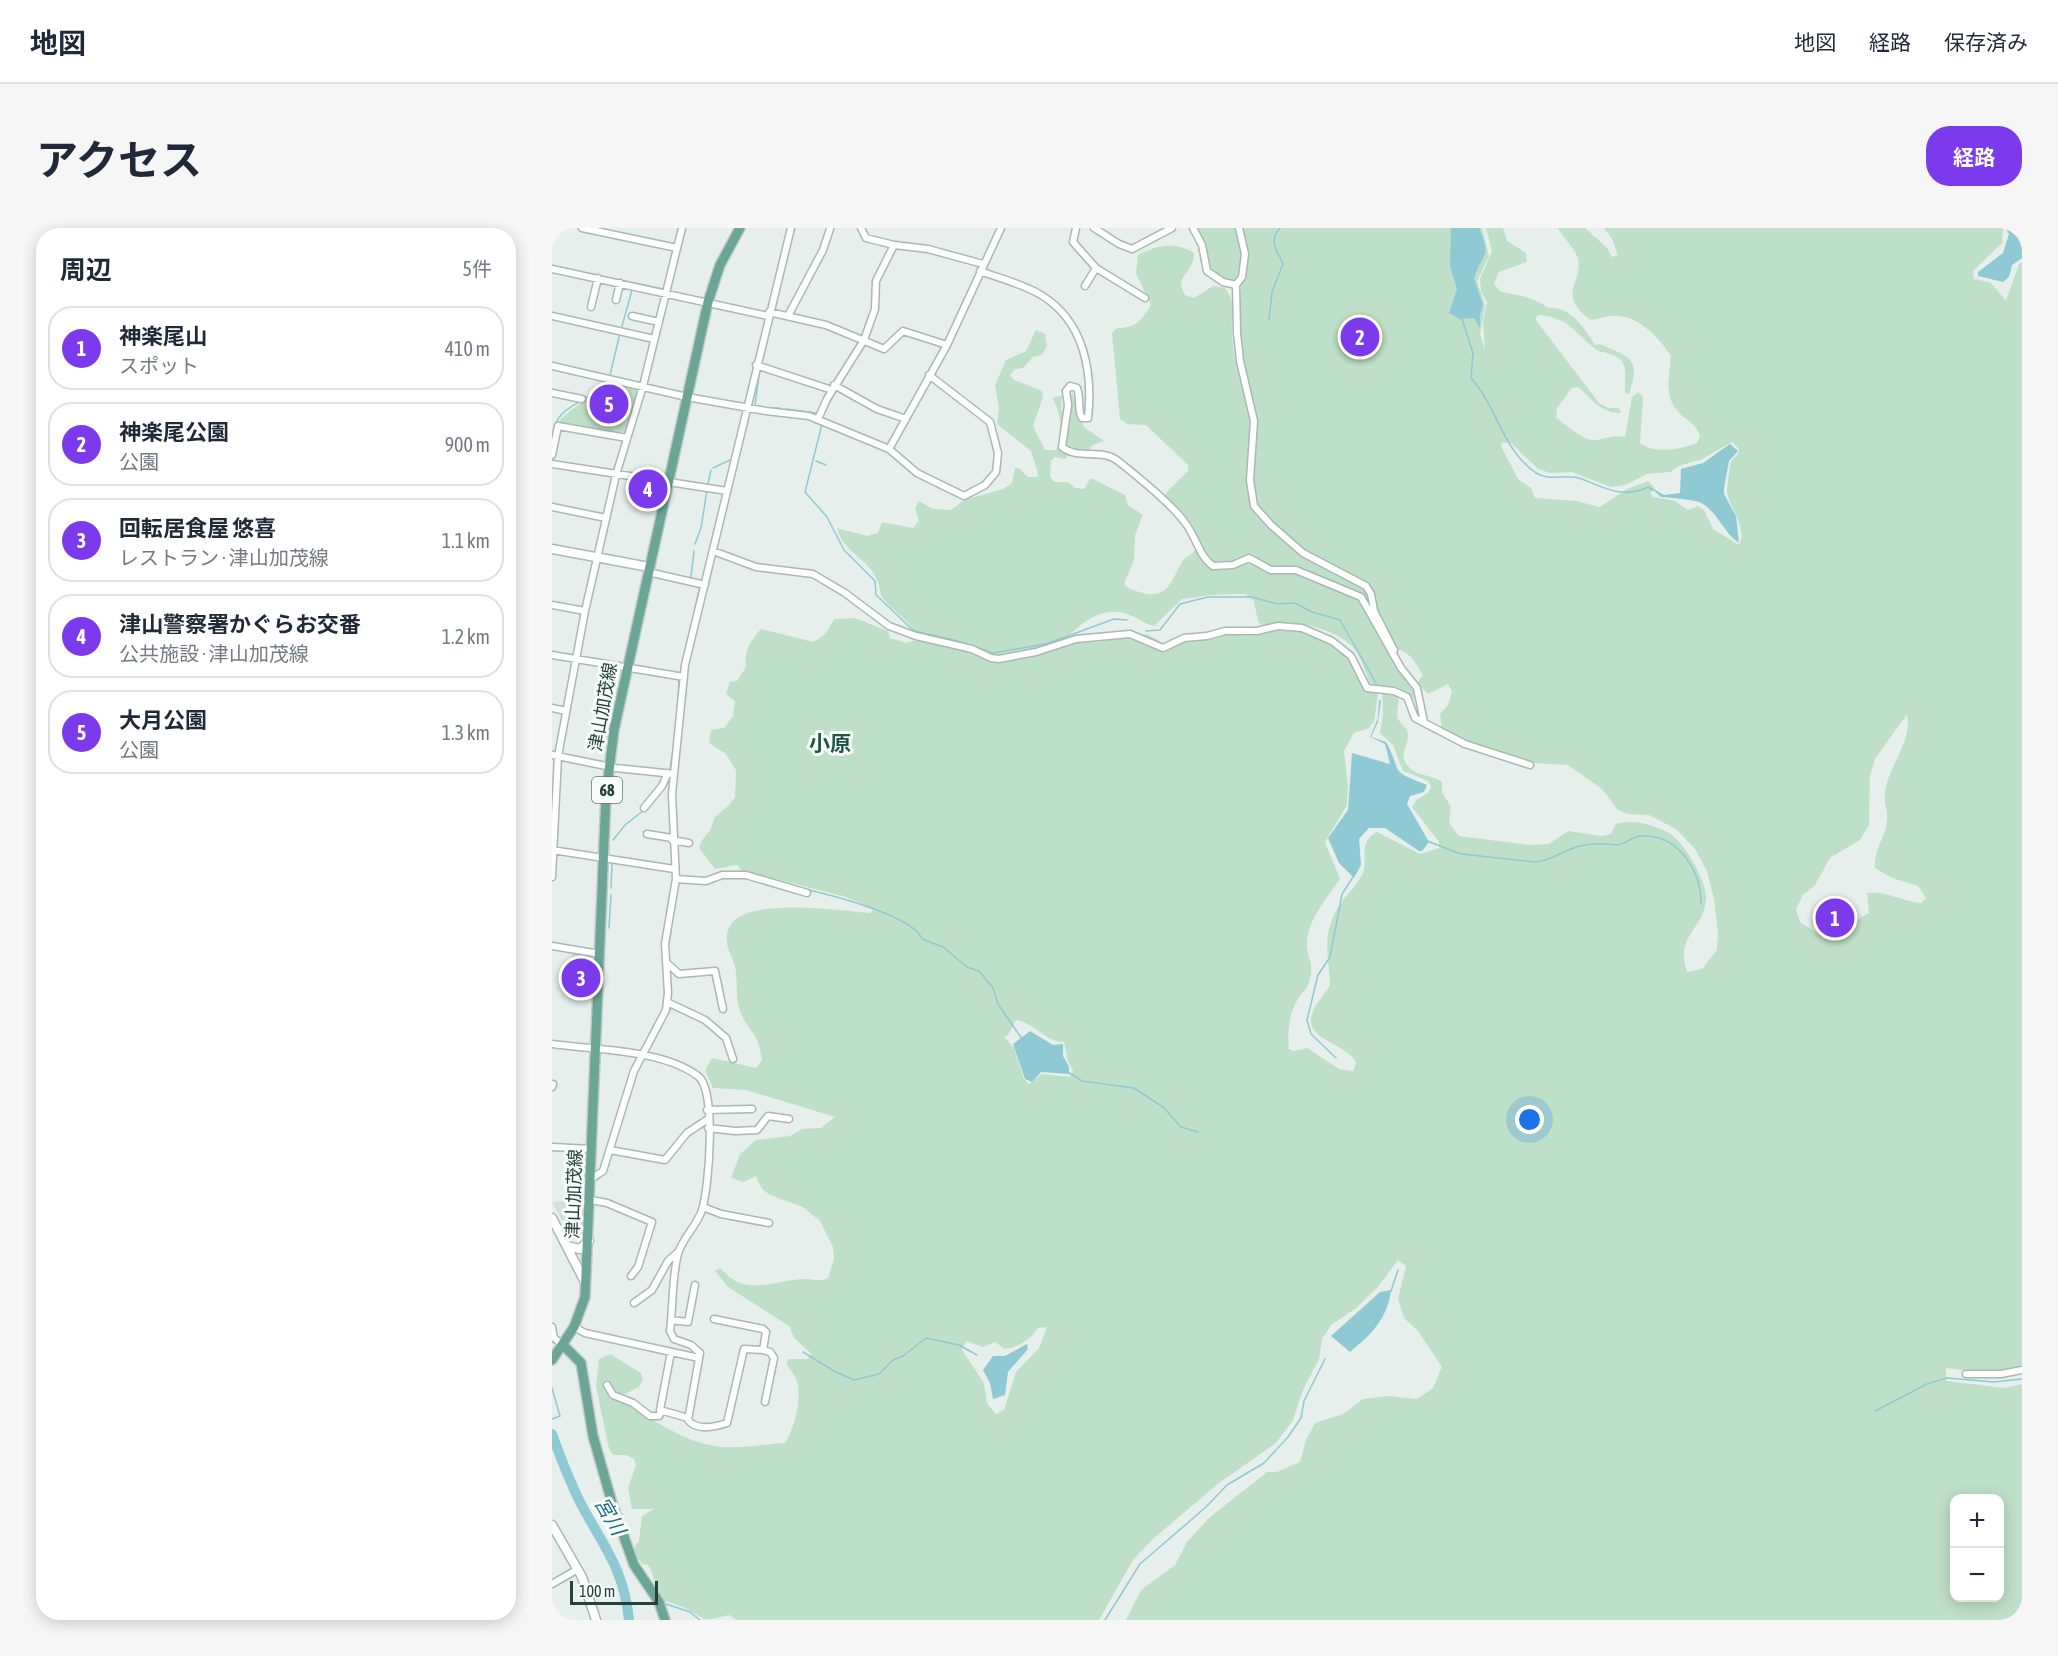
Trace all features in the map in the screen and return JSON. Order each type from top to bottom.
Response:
[{"type":"main road","name":"津山加茂線","points":[[552,1360],[564,1346],[574,1328],[582,1310],[586,1285],[609,766],[627,667],[708,302],[720,265],[740,228]]},
{"type":"main road","points":[[564,1346],[581,1363],[593,1436],[616,1516],[634,1565],[659,1602],[665,1620]]},
{"type":"street","points":[[582,228],[677,248]]},
{"type":"street","points":[[552,877],[555,755],[566,711],[596,557],[682,228]]},
{"type":"street","points":[[591,1179],[603,1171],[641,1055],[663,1017],[667,1002],[666,937],[676,879],[672,839],[671,774],[684,677],[756,365],[791,228]]},
{"type":"street","points":[[861,228],[866,238],[894,245],[928,249],[982,267],[1045,298],[1067,317],[1081,340],[1089,415],[1086,419],[1080,415],[1080,396],[1077,388],[1074,386],[1067,388],[1068,405],[1062,447],[1075,453],[1107,455],[1120,462],[1186,523],[1201,553],[1213,566],[1233,565],[1249,558],[1271,570],[1296,570],[1361,597],[1394,656],[1417,688],[1424,722]]},
{"type":"street","points":[[888,449],[947,345],[1001,228]]},
{"type":"street","points":[[1076,228],[1073,242],[1096,268],[1146,298]]},
{"type":"street","points":[[1094,228],[1119,244],[1132,249],[1172,228]]},
{"type":"street","points":[[1193,228],[1202,245],[1207,271],[1223,282],[1236,285]]},
{"type":"street","points":[[1239,228],[1245,254],[1242,277],[1236,285],[1238,351],[1254,421],[1250,480],[1254,506],[1271,525],[1303,553],[1366,586],[1371,594],[1374,611],[1395,652],[1394,656]]},
{"type":"street","points":[[788,316],[823,250],[830,229]]},
{"type":"street","points":[[819,419],[833,387],[862,342],[875,309],[876,281],[894,245]]},
{"type":"street","points":[[1085,286],[1096,268]]},
{"type":"street","points":[[552,269],[826,325],[862,342],[884,349],[903,332],[947,345]]},
{"type":"street","points":[[591,307],[598,278]]},
{"type":"street","points":[[616,300],[620,283]]},
{"type":"street","points":[[552,316],[654,339]]},
{"type":"street","points":[[632,316],[659,322]]},
{"type":"street","points":[[756,365],[833,387],[877,409],[906,419]]},
{"type":"street","points":[[552,366],[687,397],[819,419],[888,449],[917,473],[964,496],[985,486],[996,472],[998,453],[988,418],[929,375]]},
{"type":"street","points":[[552,393],[582,399]]},
{"type":"street","points":[[552,455],[558,426],[627,438]]},
{"type":"street","points":[[552,464],[727,491]]},
{"type":"street","points":[[552,507],[606,518]]},
{"type":"street","points":[[552,549],[648,569],[705,585]]},
{"type":"street","points":[[713,551],[756,567],[813,574],[845,593],[889,626],[916,636],[972,649],[999,659],[1036,652],[1076,639],[1130,634],[1162,648],[1184,638],[1207,636],[1225,631],[1257,631],[1278,626],[1302,628],[1332,641],[1351,656],[1367,688],[1394,691],[1407,697],[1415,718],[1465,744],[1530,765]]},
{"type":"street","points":[[552,605],[585,611]]},
{"type":"street","points":[[552,655],[684,677]]},
{"type":"street","points":[[552,708],[566,711]]},
{"type":"street","points":[[555,755],[609,766],[671,774]]},
{"type":"street","points":[[644,808],[671,774]]},
{"type":"street","points":[[647,834],[689,843]]},
{"type":"street","points":[[553,850],[674,869]]},
{"type":"street","points":[[676,879],[706,881],[722,875],[746,875],[807,893]]},
{"type":"street","points":[[552,946],[600,954]]},
{"type":"street","points":[[666,962],[679,974],[715,971],[723,1009]]},
{"type":"street","points":[[667,1002],[705,1020],[726,1038],[733,1059]]},
{"type":"street","points":[[552,1044],[641,1055],[669,1062],[700,1078],[706,1090],[710,1157],[703,1207],[678,1252],[668,1261],[652,1290],[634,1303]]},
{"type":"street","points":[[707,1110],[752,1109]]},
{"type":"street","points":[[708,1128],[757,1130],[768,1116],[789,1119]]},
{"type":"street","points":[[610,1150],[665,1160],[687,1133],[708,1119]]},
{"type":"street","points":[[552,1147],[592,1149]]},
{"type":"street","points":[[591,1200],[607,1203],[652,1222],[642,1256],[631,1276]]},
{"type":"street","points":[[703,1207],[721,1214],[768,1223]]},
{"type":"street","points":[[553,1220],[586,1285]]},
{"type":"street","points":[[567,1246],[580,1249],[589,1241]]},
{"type":"street","points":[[678,1252],[671,1334],[678,1341],[691,1345],[700,1353],[688,1418]]},
{"type":"street","points":[[671,1320],[688,1322],[695,1285]]},
{"type":"street","points":[[714,1319],[763,1329],[766,1332],[763,1350]]},
{"type":"street","points":[[552,1327],[554,1338],[564,1346]]},
{"type":"street","points":[[574,1328],[585,1333],[699,1358]]},
{"type":"street","points":[[661,1411],[688,1418],[692,1424],[710,1428],[727,1424],[744,1349],[770,1352],[774,1358],[765,1402]]},
{"type":"street","points":[[607,1385],[614,1395],[633,1403],[650,1416],[659,1416],[671,1352]]},
{"type":"street","points":[[1966,1374],[2001,1374],[2022,1370]]},
{"type":"street","points":[[552,1525],[578,1569],[596,1620]]},
{"type":"street","points":[[552,1584],[578,1569]]},
{"type":"shaded area","points":[[572,952],[593,956],[590,994],[570,993]]},
{"type":"shaded area","points":[[584,1199],[583,1222],[579,1238],[572,1238],[552,1202]]},
{"type":"green space","points":[[1196,228],[1482,228],[1489,256],[1477,281],[1485,305],[1480,334],[1485,350],[1483,321],[1487,302],[1481,291],[1480,279],[1492,251],[1486,228],[1503,228],[1507,241],[1526,253],[1527,262],[1499,272],[1494,284],[1501,292],[1526,297],[1548,308],[1556,308],[1570,314],[1595,345],[1600,344],[1626,356],[1633,366],[1634,373],[1629,394],[1625,393],[1625,372],[1620,359],[1600,352],[1566,323],[1538,315],[1535,319],[1599,403],[1608,408],[1619,408],[1621,413],[1602,408],[1578,387],[1572,388],[1557,408],[1556,418],[1581,436],[1592,440],[1625,437],[1632,397],[1638,392],[1643,397],[1640,443],[1653,449],[1668,450],[1697,443],[1700,436],[1694,426],[1678,411],[1670,397],[1668,382],[1671,356],[1649,330],[1634,320],[1615,316],[1590,320],[1579,310],[1572,294],[1578,274],[1577,256],[1558,228],[1585,228],[1607,248],[1612,257],[1618,255],[1612,239],[1604,228],[2003,228],[2002,243],[1973,271],[1974,279],[1990,282],[2006,301],[2019,264],[2022,262],[2022,1365],[1994,1371],[1946,1368],[1946,1381],[2005,1388],[2022,1384],[2022,1620],[1126,1620],[1141,1590],[1175,1565],[1187,1542],[1210,1517],[1267,1472],[1277,1472],[1300,1462],[1306,1440],[1315,1423],[1343,1414],[1363,1399],[1389,1396],[1417,1399],[1433,1388],[1442,1367],[1418,1331],[1404,1318],[1398,1299],[1406,1266],[1398,1260],[1378,1287],[1356,1308],[1331,1325],[1322,1339],[1319,1359],[1303,1390],[1293,1420],[1276,1443],[1219,1483],[1153,1539],[1133,1560],[1099,1620],[737,1620],[729,1615],[706,1620],[683,1607],[662,1600],[648,1565],[642,1564],[635,1554],[642,1516],[654,1509],[632,1509],[628,1488],[636,1465],[634,1459],[626,1455],[613,1455],[609,1449],[596,1386],[599,1359],[610,1354],[641,1373],[643,1379],[639,1387],[623,1395],[623,1401],[690,1439],[723,1447],[785,1443],[796,1415],[799,1392],[796,1379],[786,1363],[789,1359],[807,1359],[812,1354],[795,1339],[789,1326],[728,1287],[715,1271],[720,1268],[736,1281],[751,1285],[766,1285],[797,1279],[822,1280],[828,1278],[834,1259],[833,1247],[820,1221],[803,1207],[770,1195],[762,1189],[756,1176],[743,1182],[731,1178],[740,1154],[756,1140],[790,1136],[802,1129],[821,1128],[835,1117],[746,1090],[713,1088],[705,1070],[712,1058],[756,1068],[762,1060],[756,1038],[738,1006],[735,966],[728,947],[727,935],[733,922],[747,914],[766,909],[789,907],[870,913],[874,909],[846,897],[741,870],[737,865],[715,869],[699,848],[711,829],[714,818],[735,797],[736,770],[726,754],[709,743],[711,730],[724,728],[733,716],[735,701],[726,694],[730,682],[737,681],[746,667],[749,647],[761,629],[814,642],[826,633],[834,619],[855,618],[888,631],[890,638],[906,643],[917,640],[908,623],[883,598],[873,573],[844,543],[837,528],[867,536],[878,533],[882,522],[913,528],[919,521],[915,508],[919,501],[933,509],[951,510],[964,500],[1003,489],[1012,483],[1015,468],[1019,468],[1028,477],[1037,477],[1038,473],[1031,451],[997,424],[999,408],[995,385],[1006,360],[1026,351],[1036,330],[1045,334],[1047,346],[1042,355],[1033,357],[1023,368],[1015,369],[1010,375],[1014,380],[1042,391],[1043,397],[1033,426],[1045,450],[1056,450],[1061,431],[1059,416],[1052,398],[1062,395],[1061,410],[1064,416],[1069,411],[1072,391],[1084,427],[1104,441],[1093,445],[1087,452],[1072,452],[1065,459],[1055,457],[1051,461],[1050,476],[1054,482],[1068,482],[1075,488],[1084,489],[1090,479],[1093,479],[1125,495],[1128,505],[1143,515],[1135,535],[1134,560],[1124,584],[1131,589],[1148,594],[1156,594],[1167,588],[1183,560],[1195,550],[1197,541],[1189,520],[1165,498],[1166,493],[1188,471],[1188,465],[1146,425],[1127,424],[1120,419],[1112,333],[1117,328],[1133,325],[1151,305],[1136,273],[1138,255],[1166,246],[1179,247],[1194,253],[1191,266],[1181,283],[1182,288],[1185,295],[1194,298],[1213,286],[1225,288],[1229,294],[1237,367],[1243,390],[1258,421],[1242,362],[1239,330],[1241,284],[1237,280],[1227,281],[1210,271],[1203,240]],"holes":[[[1732,442],[1739,449],[1731,462],[1727,492],[1740,525],[1739,545],[1713,529],[1704,510],[1698,506],[1688,510],[1675,501],[1653,497],[1650,493],[1655,488],[1648,481],[1627,489],[1600,507],[1576,501],[1535,498],[1531,488],[1518,479],[1501,446],[1502,443],[1511,443],[1538,469],[1550,473],[1572,472],[1611,487],[1625,485],[1647,474],[1670,472],[1681,465],[1700,460]],[[1245,594],[1254,601],[1258,622],[1263,626],[1298,624],[1333,633],[1355,650],[1371,684],[1397,687],[1415,700],[1413,691],[1390,657],[1392,650],[1403,651],[1411,657],[1423,675],[1417,683],[1428,694],[1448,684],[1452,692],[1448,705],[1440,714],[1442,729],[1473,743],[1534,763],[1568,765],[1602,789],[1618,810],[1627,814],[1649,815],[1676,829],[1695,849],[1707,871],[1714,899],[1718,933],[1717,950],[1702,969],[1687,972],[1684,949],[1704,910],[1706,892],[1688,853],[1675,838],[1663,830],[1642,823],[1629,822],[1616,824],[1611,834],[1602,836],[1568,831],[1549,844],[1529,845],[1459,836],[1449,823],[1451,807],[1442,792],[1442,782],[1412,770],[1405,762],[1408,732],[1398,719],[1398,699],[1397,696],[1382,692],[1383,714],[1380,733],[1393,745],[1403,771],[1428,781],[1431,787],[1428,793],[1417,799],[1412,807],[1439,842],[1439,848],[1420,854],[1377,832],[1371,836],[1366,845],[1363,873],[1341,903],[1330,924],[1327,943],[1330,985],[1313,1010],[1311,1023],[1320,1036],[1351,1056],[1356,1063],[1353,1071],[1339,1069],[1307,1048],[1294,1051],[1289,1049],[1288,1035],[1291,1015],[1310,978],[1311,967],[1307,950],[1310,927],[1340,879],[1325,842],[1347,805],[1348,786],[1344,751],[1354,733],[1369,728],[1374,721],[1378,694],[1362,683],[1354,662],[1337,648],[1298,630],[1281,628],[1248,636],[1225,634],[1214,639],[1187,641],[1164,650],[1161,649],[1158,640],[1146,634],[1099,642],[1071,642],[1067,638],[1080,625],[1105,613],[1123,613],[1154,626],[1182,599]],[[1907,714],[1907,734],[1887,782],[1885,792],[1887,820],[1876,854],[1875,868],[1892,878],[1918,886],[1926,898],[1921,903],[1881,893],[1867,893],[1869,913],[1852,923],[1838,939],[1826,939],[1800,922],[1796,909],[1803,895],[1815,885],[1830,858],[1860,840],[1869,825],[1870,776],[1875,759]],[[1016,1020],[1029,1025],[1051,1039],[1064,1042],[1068,1061],[1073,1071],[1070,1077],[1041,1074],[1029,1084],[1024,1079],[1014,1048],[1004,1037],[1008,1035]],[[1047,1327],[1039,1348],[1016,1372],[1004,1410],[996,1414],[987,1403],[984,1383],[962,1350],[966,1341],[983,1347],[995,1342],[1005,1349],[1028,1339],[1038,1328]]]},
{"type":"green space","points":[[610,382],[639,390],[626,433],[558,423],[562,418]]},
{"type":"water","points":[[1451,228],[1479,228],[1485,245],[1485,254],[1474,278],[1483,305],[1480,314],[1480,328],[1474,318],[1460,319],[1449,313],[1457,289],[1450,267]]},
{"type":"water","points":[[2006,228],[2022,228],[2022,258],[2012,265],[2009,277],[2003,282],[1978,276],[1978,272],[2003,253],[2009,234]]},
{"type":"water","points":[[1730,444],[1738,451],[1729,461],[1724,494],[1736,516],[1739,543],[1703,504],[1661,497],[1650,487],[1664,495],[1680,493],[1681,469],[1703,463]]},
{"type":"water","points":[[1379,700],[1381,701],[1378,722],[1371,737],[1386,742],[1401,773],[1427,785],[1424,792],[1410,796],[1407,804],[1429,842],[1422,851],[1419,851],[1385,828],[1369,828],[1359,839],[1361,865],[1354,878],[1339,863],[1328,838],[1348,810],[1352,753],[1390,764],[1385,744],[1370,737],[1378,718]]},
{"type":"water","points":[[1030,1031],[1053,1045],[1063,1044],[1063,1056],[1069,1067],[1069,1074],[1041,1072],[1032,1082],[1025,1079],[1013,1044]]},
{"type":"water","points":[[1391,1290],[1386,1309],[1377,1325],[1350,1352],[1331,1336],[1380,1292]]},
{"type":"water","points":[[1027,1344],[1028,1349],[1008,1372],[1005,1395],[993,1399],[990,1383],[983,1370],[993,1356],[1005,1356]]},
{"type":"waterway","points":[[671,284],[685,228]]},
{"type":"waterway","points":[[1269,320],[1272,292],[1283,264],[1274,242],[1280,228]]},
{"type":"waterway","points":[[634,283],[663,289]]},
{"type":"waterway","points":[[622,326],[632,290]]},
{"type":"waterway","points":[[1462,319],[1473,353],[1471,378],[1480,389],[1515,452],[1536,473],[1547,477],[1576,477],[1614,491],[1631,492],[1648,487],[1653,490]]},
{"type":"waterway","points":[[610,375],[620,333]]},
{"type":"waterway","points":[[755,406],[759,375]]},
{"type":"waterway","points":[[555,426],[558,419],[570,407],[594,393],[607,382]]},
{"type":"waterway","points":[[769,408],[780,408]]},
{"type":"waterway","points":[[786,409],[815,413]]},
{"type":"waterway","points":[[822,424],[805,492],[827,517],[844,550],[875,581],[876,595],[914,631],[954,640],[993,653],[1046,644],[1114,619],[1127,620]]},
{"type":"waterway","points":[[713,468],[730,460]]},
{"type":"waterway","points":[[816,461],[826,465]]},
{"type":"waterway","points":[[708,484],[711,470]]},
{"type":"waterway","points":[[695,544],[701,528],[707,490]]},
{"type":"waterway","points":[[691,577],[694,551]]},
{"type":"waterway","points":[[695,609],[700,586]]},
{"type":"waterway","points":[[1146,631],[1160,630],[1180,604],[1208,597],[1252,597],[1277,604],[1295,603],[1312,612],[1340,620],[1376,683]]},
{"type":"waterway","points":[[691,628],[694,614]]},
{"type":"waterway","points":[[680,673],[686,647]]},
{"type":"waterway","points":[[678,700],[679,678]]},
{"type":"waterway","points":[[670,770],[672,756]]},
{"type":"waterway","points":[[613,840],[625,825],[644,810]]},
{"type":"waterway","points":[[1427,841],[1461,854],[1535,862],[1585,845],[1618,845],[1634,837],[1643,836],[1660,838],[1680,850],[1687,859],[1698,881],[1701,904]]},
{"type":"waterway","points":[[611,888],[612,864]]},
{"type":"waterway","points":[[1336,1058],[1311,1034],[1307,1020],[1318,975],[1330,957],[1342,894],[1353,877]]},
{"type":"waterway","points":[[801,888],[848,900],[887,914],[915,930],[922,939],[943,947],[967,967],[979,971],[993,988],[998,1004],[1022,1039]]},
{"type":"waterway","points":[[609,928],[611,895]]},
{"type":"waterway","points":[[1068,1072],[1082,1081],[1134,1088],[1163,1107],[1181,1127],[1198,1132]]},
{"type":"waterway","points":[[1391,1291],[1398,1270]]},
{"type":"waterway","points":[[803,1352],[854,1380],[879,1374],[893,1360],[903,1356],[926,1338],[959,1345],[977,1355]]},
{"type":"waterway","points":[[1105,1620],[1140,1564],[1206,1507],[1227,1485],[1264,1463],[1288,1437],[1301,1418],[1304,1401],[1325,1359]]},
{"type":"waterway","points":[[1875,1411],[1927,1384],[1947,1378],[1994,1382],[2022,1379]]},
{"type":"waterway","points":[[552,1388],[560,1416],[552,1419]]},
{"type":"waterway","name":"宮川","points":[[552,1434],[578,1497],[618,1573],[629,1620]]},
{"type":"waterway","points":[[666,1604],[690,1612],[700,1620]]},
{"type":"place","name":"神楽尾公園","points":[[1360,337]]},
{"type":"place","name":"大月公園","points":[[609,404]]},
{"type":"place","name":"津山警察署かぐらお交番","points":[[648,489]]},
{"type":"place","name":"神楽尾山","points":[[1835,918]]},
{"type":"place","name":"回転居食屋 悠喜","points":[[581,978]]},
{"type":"district","name":"小原","points":[[830,744]]}]
